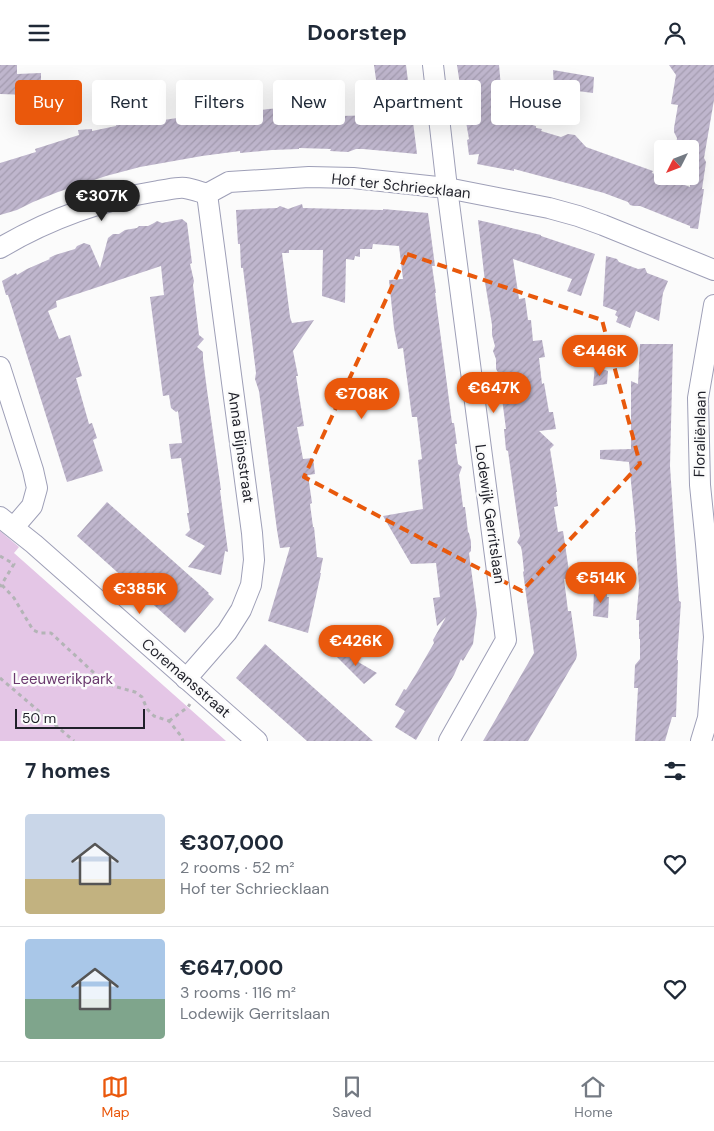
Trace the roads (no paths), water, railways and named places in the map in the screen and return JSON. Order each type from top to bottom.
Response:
[{"type":"street","name":"Lodewijk Gerritslaan","points":[[433,65],[506,640],[449,741]]},
{"type":"street","name":"Hof ter Schriecklaan","points":[[207,194],[229,182],[309,177],[353,178],[447,187],[549,208],[578,216],[714,270]]},
{"type":"street","points":[[0,248],[61,217],[103,203],[145,193],[183,188],[207,194]]},
{"type":"street","name":"Anna Bijnsstraat","points":[[186,679],[227,633],[241,609],[251,585],[254,559],[207,194]]},
{"type":"street","name":"Floraliënlaan","points":[[701,741],[708,718],[714,637],[700,485],[698,398],[714,305]]},
{"type":"street","points":[[0,367],[37,488],[32,506],[7,522]]},
{"type":"street","name":"Coremansstraat","points":[[7,522],[257,741]]},
{"type":"park label","name":"Leeuwerikpark","points":[[63,679]]}]
